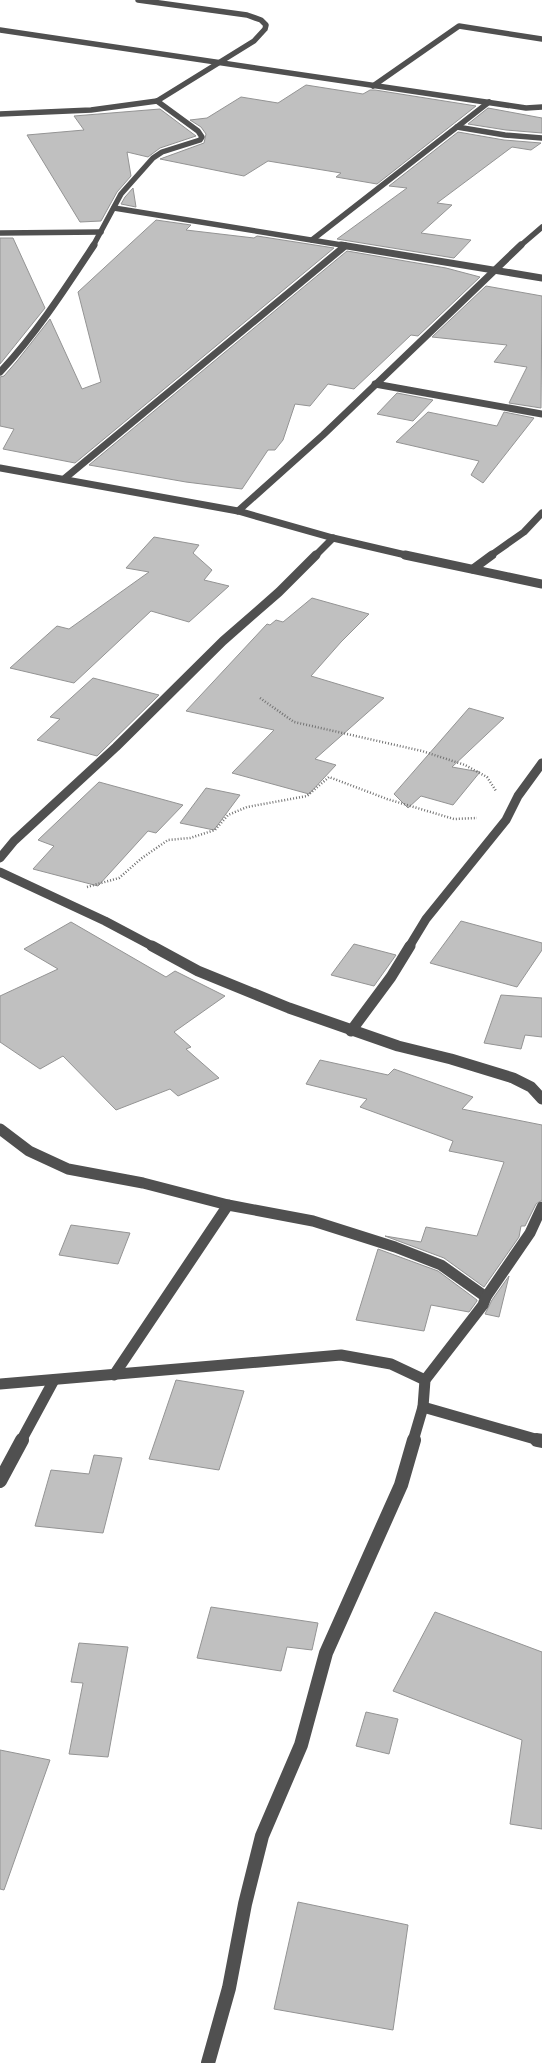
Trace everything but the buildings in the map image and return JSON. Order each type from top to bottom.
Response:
[{"type":"street","points":[[0,114],[92,110],[138,105],[156,100],[221,64],[254,41],[265,29],[266,25],[261,20],[247,15],[138,0]]},
{"type":"street","points":[[373,86],[459,26],[542,39]]},
{"type":"street","points":[[0,30],[526,108],[542,107]]},
{"type":"street","points":[[0,372],[14,357],[66,287],[101,232],[121,194],[153,158],[162,152],[200,140],[202,137],[198,131],[156,100]]},
{"type":"street","points":[[312,240],[488,102]]},
{"type":"street","points":[[457,127],[505,135],[542,138]]},
{"type":"street","points":[[114,208],[542,278]]},
{"type":"street","points":[[238,511],[323,435],[505,258],[542,227]]},
{"type":"street","points":[[0,233],[101,232]]},
{"type":"street","points":[[64,479],[345,246]]},
{"type":"street","points":[[375,384],[542,414]]},
{"type":"street","points":[[0,468],[238,511],[333,538],[542,584]]},
{"type":"street","points":[[472,569],[524,532],[542,513]]},
{"type":"street","points":[[0,858],[14,841],[116,747],[223,640],[279,592],[333,538]]},
{"type":"street","points":[[351,1031],[391,977],[439,901],[506,820],[518,796],[542,764]]},
{"type":"street","points":[[0,872],[105,921],[198,971],[351,1031],[514,1078],[531,1087],[542,1099]]},
{"type":"street","points":[[531,1087],[542,1087]]},
{"type":"street","points":[[0,1129],[29,1151],[68,1168],[143,1183],[228,1205],[313,1221],[395,1246],[441,1266],[486,1296]]},
{"type":"street","points":[[114,1375],[137,1336],[194,1258],[228,1205]]},
{"type":"street","points":[[208,2063],[229,1988],[245,1904],[262,1836],[301,1745],[326,1653],[401,1485],[423,1407],[425,1380],[483,1305],[486,1296],[530,1233],[542,1207]]},
{"type":"street","points":[[0,1384],[341,1355],[390,1364],[425,1380]]},
{"type":"street","points":[[0,1481],[54,1380]]},
{"type":"street","points":[[423,1407],[542,1441]]},
{"type":"path","points":[[260,698],[294,722],[422,751],[465,765],[487,777],[498,795]]},
{"type":"path","points":[[52,897],[119,878],[142,858],[168,840],[190,838],[215,830],[228,815],[247,807],[307,796],[329,777],[387,799],[454,819],[483,818]]}]
